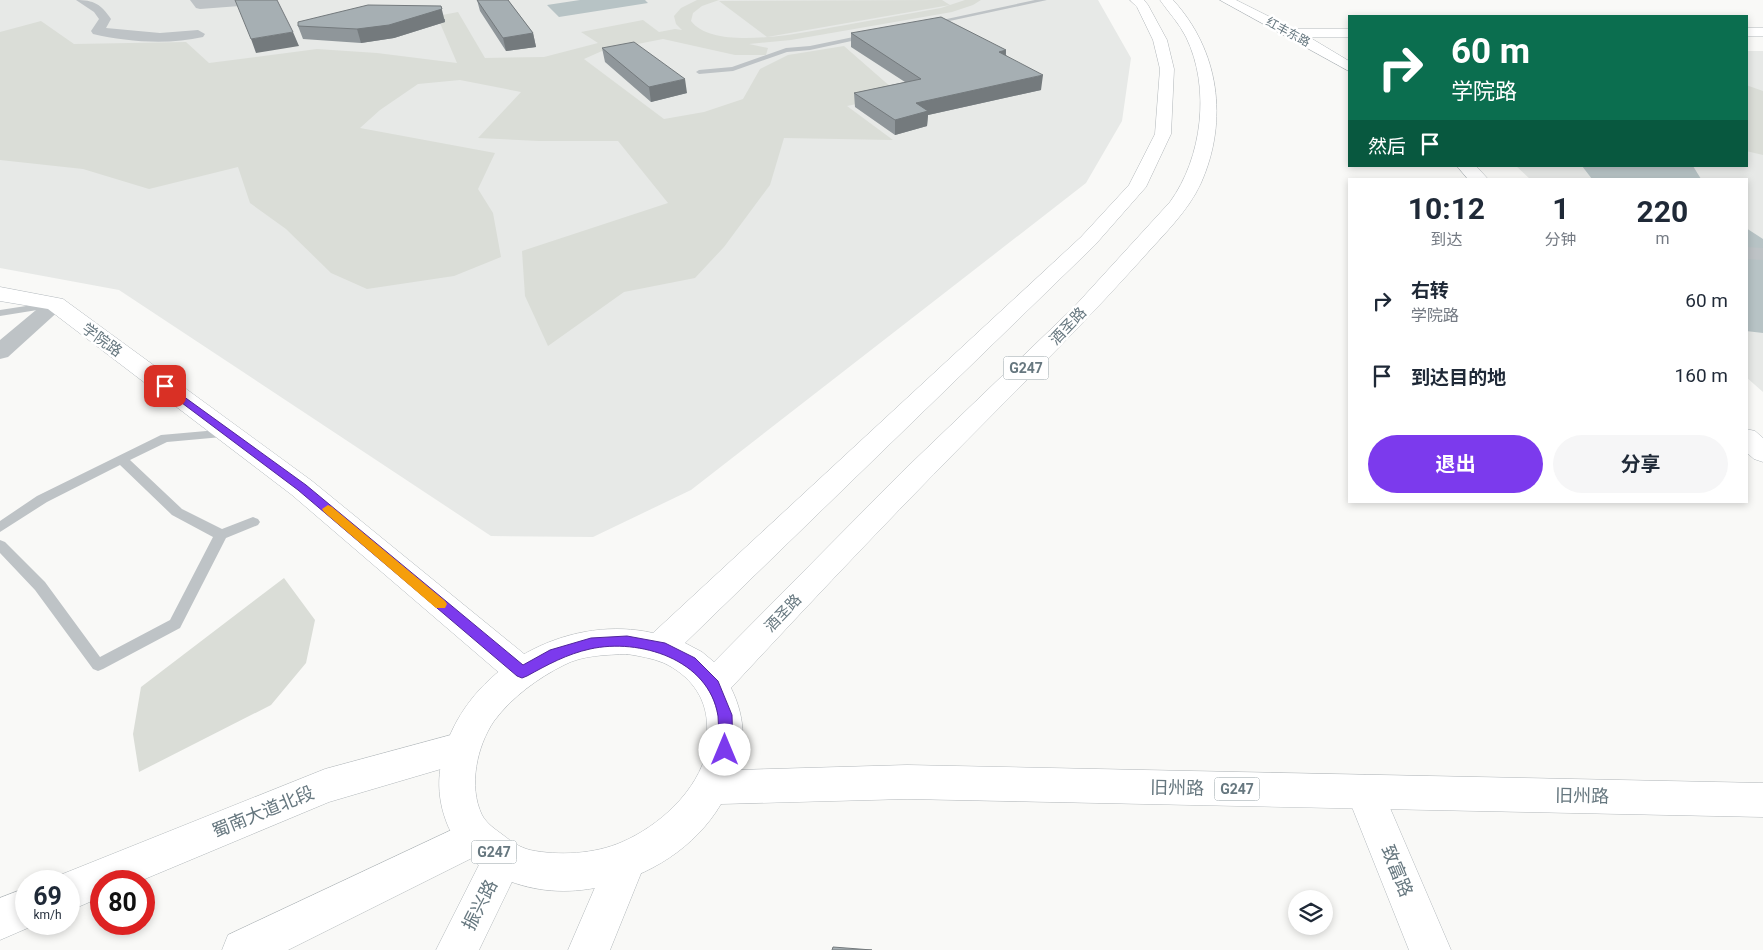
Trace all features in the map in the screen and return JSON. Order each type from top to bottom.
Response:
[{"type":"main road","points":[[713,685],[690,662],[660,646],[1088,241],[1138,187],[1163,134],[1168,69],[1160,40],[1142,6],[1136,0]]},
{"type":"main road","name":"酒圣路","points":[[713,685],[912,479],[1058,337],[1172,213],[1194,177],[1204,137],[1208,102],[1206,74],[1198,47],[1184,21],[1166,0]]},
{"type":"main road","name":"红丰东路","points":[[1226,0],[1292,33],[1348,66]]},
{"type":"main road","points":[[1748,32],[1763,32]]},
{"type":"main road","points":[[1292,33],[1348,33]]},
{"type":"main road","points":[[1467,167],[1478,178]]},
{"type":"main road","name":"学院路","points":[[0,294],[55,304],[302,488],[522,672]]},
{"type":"main road","points":[[1748,439],[1763,454]]},
{"type":"main road","name":"G247","points":[[660,646],[627,641],[591,643],[555,654],[522,672],[485,706],[475,719],[462,748],[456,779],[460,809],[489,848],[540,872],[582,872],[626,861],[661,842],[691,816],[712,787],[725,750],[725,715],[713,685]]},
{"type":"main road","name":"蜀南大道北段","points":[[80,886],[325,786],[462,748]]},
{"type":"main road","name":"旧州路","points":[[712,787],[907,782],[1763,800]]},
{"type":"main road","name":"致富路","points":[[1365,792],[1430,950]]},
{"type":"main road","points":[[243,950],[489,848]]},
{"type":"main road","name":"振兴路","points":[[457,950],[489,848]]},
{"type":"main road","points":[[589,950],[626,861]]},
{"type":"main road","points":[[0,919],[15,913]]},
{"type":"street","points":[[82,0],[98,9],[105,19],[98,31],[144,37],[178,38],[198,34]]},
{"type":"street","points":[[196,0],[200,5],[265,0]]},
{"type":"street","points":[[1748,253],[1763,254]]},
{"type":"street","points":[[0,352],[55,304]]},
{"type":"lane","points":[[926,24],[1044,0]]},
{"type":"lane","points":[[699,72],[733,69],[786,50],[810,48],[871,36]]},
{"type":"lane","points":[[0,312],[55,304]]},
{"type":"lane","points":[[0,527],[42,499],[165,438],[228,433]]},
{"type":"lane","points":[[122,460],[177,512],[221,536]]},
{"type":"lane","points":[[0,544],[40,586],[98,666],[175,624],[221,536],[254,522]]},
{"type":"shaded area","points":[[0,0],[1098,0],[1131,58],[1122,121],[1086,183],[691,490],[593,537],[491,536],[119,290],[0,268]]},
{"type":"shaded area","points":[[580,0],[645,0],[648,3],[559,17],[547,5]]},
{"type":"shaded area","points":[[697,0],[719,0],[702,6],[693,13],[691,21],[704,31],[721,36],[743,38],[814,31],[941,8],[965,0],[981,0],[973,5],[952,12],[791,40],[749,44],[768,48],[766,55],[735,55],[663,39],[602,51],[584,59],[664,119],[704,112],[743,99],[760,69],[788,55],[844,46],[900,95],[847,106],[893,140],[784,138],[770,185],[724,247],[695,278],[624,292],[548,346],[525,296],[522,251],[668,203],[618,141],[539,141],[478,138],[521,92],[460,80],[418,84],[380,110],[360,128],[495,153],[478,189],[493,213],[501,257],[454,276],[367,289],[331,273],[286,229],[250,203],[238,167],[149,189],[83,169],[0,160],[0,32],[41,21],[74,44],[186,42],[209,63],[317,49],[377,53],[457,63],[437,16],[458,12],[485,58],[544,57],[598,43],[581,32],[643,20],[659,32],[675,29],[682,30],[676,24],[674,16],[681,8]]},
{"type":"shaded area","points":[[942,0],[950,5],[767,37],[719,1]]},
{"type":"shaded area","points":[[1748,51],[1763,51],[1763,392],[1748,379],[1748,178],[1529,178],[1517,167],[1748,167]]},
{"type":"shaded area","points":[[1748,86],[1763,91],[1763,155],[1748,151]]},
{"type":"shaded area","points":[[1583,167],[1694,167],[1700,178],[1591,178]]},
{"type":"shaded area","points":[[1748,229],[1763,239],[1763,333],[1748,331]]},
{"type":"shaded area","points":[[284,578],[315,620],[306,663],[271,705],[139,772],[133,734],[141,687]]},
{"type":"building","points":[[235,0],[277,0],[293,32],[251,39]]},
{"type":"building","points":[[477,0],[508,0],[533,33],[503,38]]},
{"type":"building","points":[[368,5],[441,6],[442,9],[389,25],[357,29],[298,26],[298,22]]},
{"type":"building","points":[[941,17],[1006,50],[999,52],[1043,75],[916,103],[928,111],[895,120],[854,93],[921,79],[851,33]]},
{"type":"building","points":[[634,42],[685,79],[649,87],[602,48]]},
{"type":"building","points":[[833,947],[872,950],[832,950]]},
{"type":"slow traffic","points":[[328,509],[441,604]]},
{"type":"route","points":[[165,386],[302,488],[522,672],[555,654],[591,643],[627,641],[660,646],[690,662],[713,685],[725,715],[725,750]]}]
